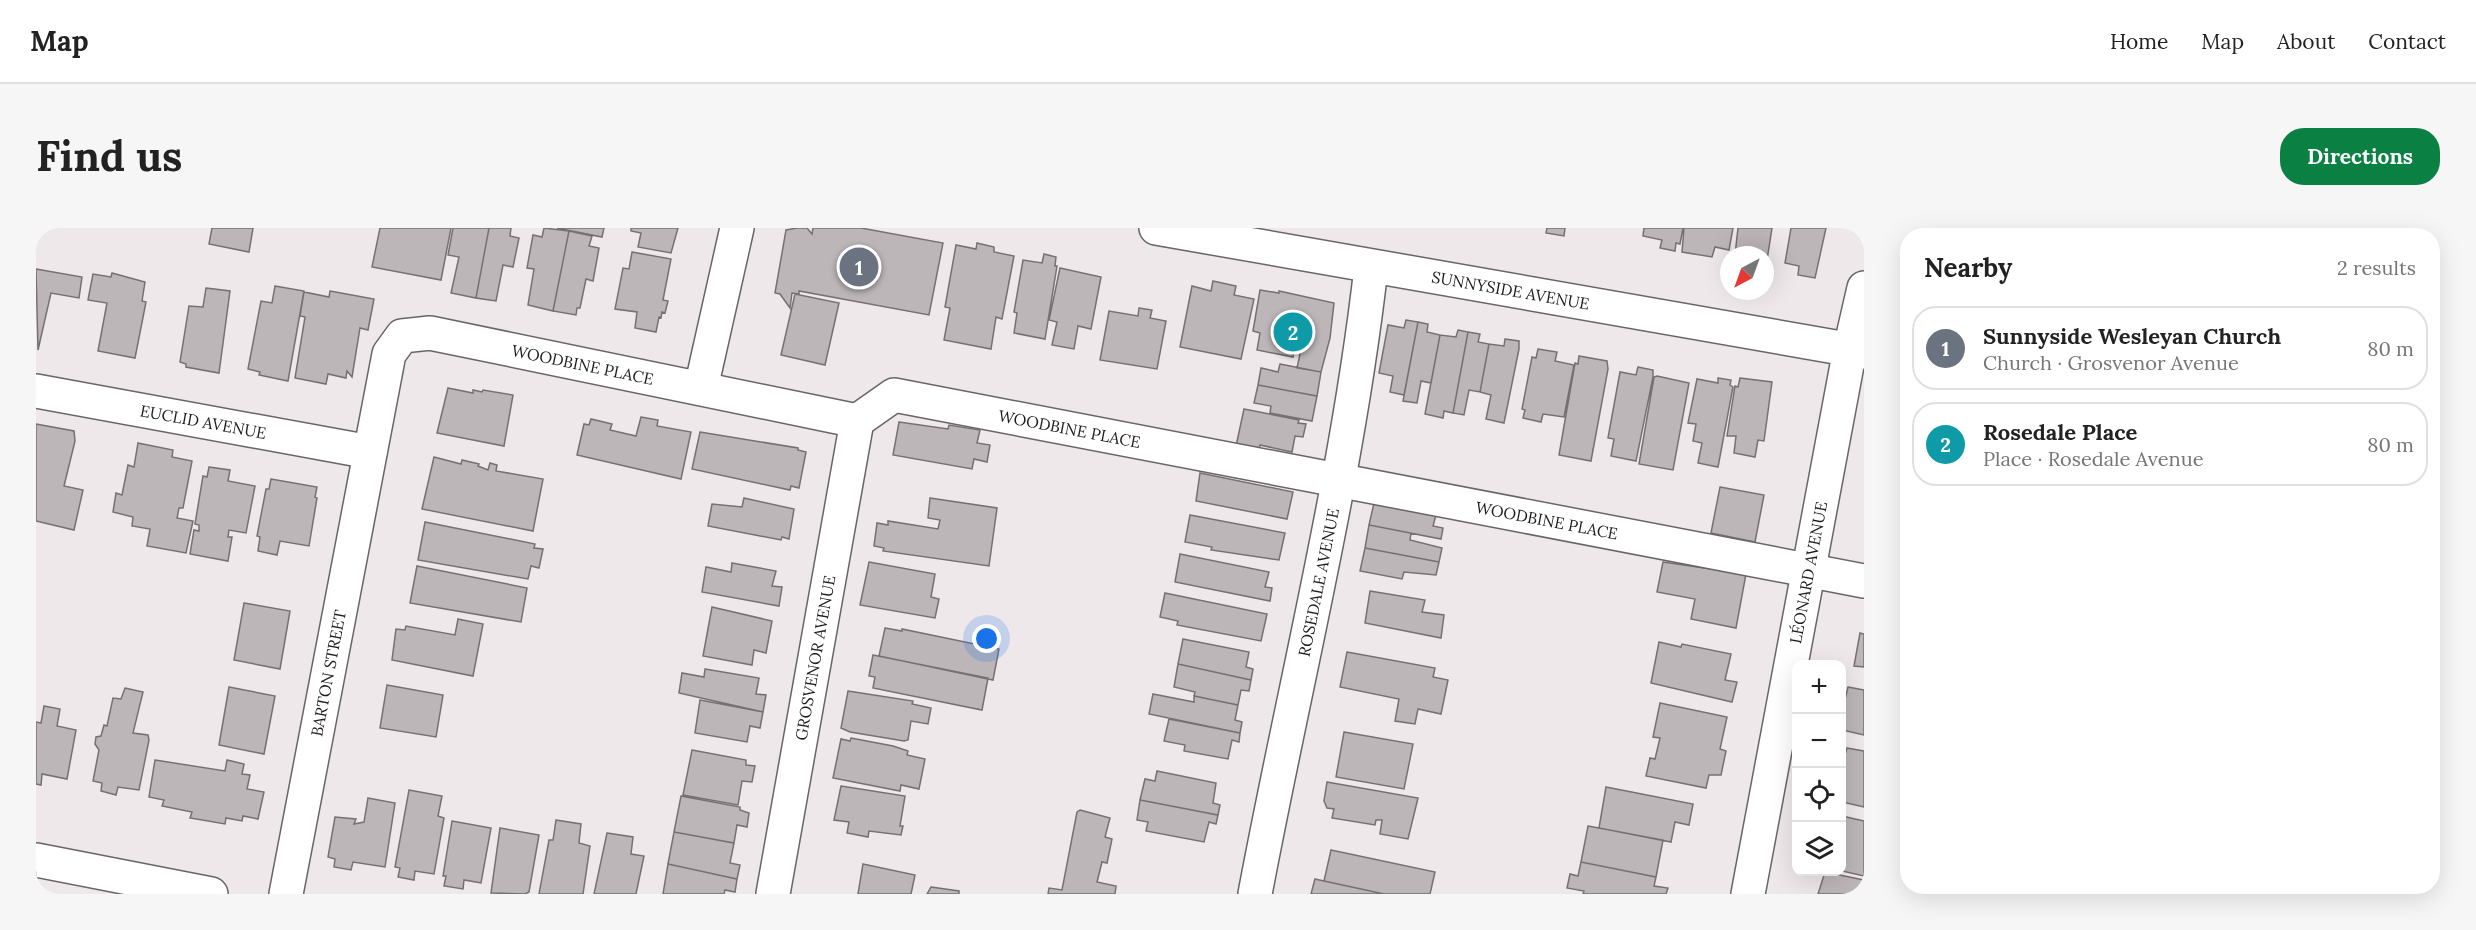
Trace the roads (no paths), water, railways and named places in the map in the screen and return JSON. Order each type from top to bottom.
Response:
[{"type":"street","points":[[701,388],[737,228]]},
{"type":"street","name":"SUNNYSIDE AVENUE","points":[[1156,228],[1371,268],[1857,350]]},
{"type":"street","name":"ROSEDALE AVENUE","points":[[1255,894],[1286,729],[1339,480],[1371,268]]},
{"type":"street","name":"LÉONARD AVENUE","points":[[1748,894],[1808,570],[1857,350],[1864,288]]},
{"type":"street","name":"WOODBINE PLACE","points":[[370,452],[389,354],[402,336],[430,333],[856,421],[894,395],[1864,581]]},
{"type":"street","name":"EUCLID AVENUE","points":[[36,391],[370,452]]},
{"type":"street","name":"GROSVENOR AVENUE","points":[[772,894],[856,421]]},
{"type":"street","name":"BARTON STREET","points":[[286,894],[370,452]]},
{"type":"street","points":[[36,860],[211,894]]},
{"type":"place","name":"Sunnyside Wesleyan Church","points":[[859,267]]},
{"type":"place","name":"Rosedale Place","points":[[1293,332]]}]
